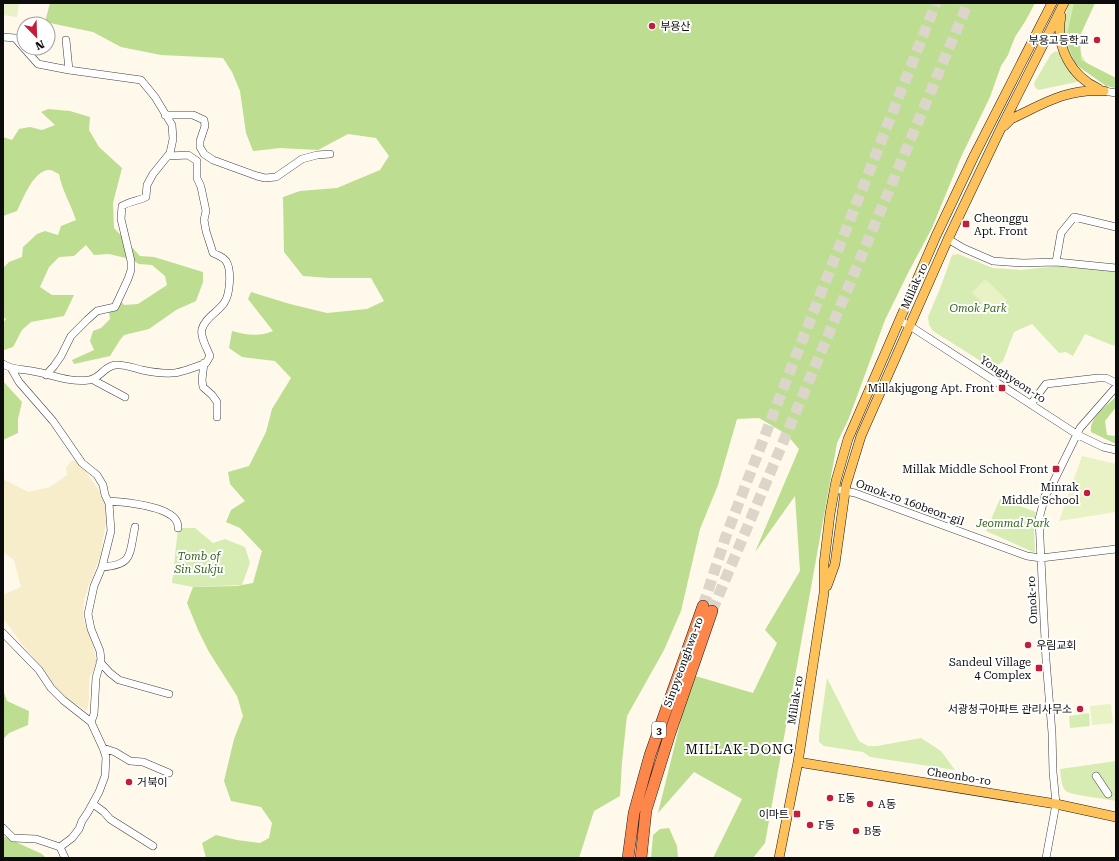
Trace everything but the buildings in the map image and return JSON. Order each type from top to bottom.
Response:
[{"type":"highway","name":"Sinpyeonghwa-ro","points":[[628,858],[634,813],[650,755],[707,608],[646,810],[641,858]]},
{"type":"main road","name":"Millak-ro","points":[[779,858],[798,762],[824,592],[824,564],[830,514],[836,481],[848,439],[936,236],[971,163],[1052,3]]},
{"type":"main road","name":"Millak-ro","points":[[824,592],[835,564],[846,485],[861,436],[948,239],[1001,128],[1064,3]]},
{"type":"main road","points":[[1064,3],[1059,28],[1061,43],[1066,58],[1074,71],[1080,77],[1091,85],[1104,91]]},
{"type":"main road","points":[[1001,128],[1011,120],[1067,94],[1090,90],[1104,91]]},
{"type":"main road","points":[[1015,101],[1025,106],[1037,107]]},
{"type":"main road","name":"Cheonbo-ro","points":[[798,762],[1056,804],[1116,817]]},
{"type":"street","points":[[3,37],[15,38],[38,64],[141,80],[155,97],[172,126],[173,139],[170,154],[147,185],[146,197],[140,200],[130,201],[122,206],[120,219],[131,261],[131,270],[115,307],[97,311],[86,320],[71,336],[61,356],[46,375]]},
{"type":"street","points":[[66,40],[69,70]]},
{"type":"street","points":[[1104,91],[1116,93]]},
{"type":"street","points":[[165,115],[193,116],[204,120],[205,126],[200,141],[200,147],[204,154],[213,160],[265,178],[276,177],[302,159],[317,155],[330,154]]},
{"type":"street","points":[[3,364],[16,370],[32,371],[59,378],[88,380],[97,377],[104,370],[115,365],[170,374],[184,372],[206,363],[210,356],[203,337],[202,329],[207,320],[224,303],[230,290],[228,264],[221,256],[213,253],[206,231],[204,220],[206,210],[198,178],[197,161],[188,154],[169,156]]},
{"type":"street","points":[[1056,262],[1061,233],[1074,217],[1116,227]]},
{"type":"street","points":[[948,239],[963,248],[993,261],[1023,263],[1056,262],[1116,268]]},
{"type":"street","name":"Yonghyeon-ro","points":[[900,321],[1078,435],[1104,447],[1116,450]]},
{"type":"street","points":[[204,363],[202,380],[203,387],[218,402],[217,417]]},
{"type":"street","points":[[11,368],[19,382],[53,421],[82,462],[97,475],[103,485],[108,501],[111,517],[111,531],[102,567],[94,586],[88,614],[90,629],[100,651],[100,662],[96,678],[94,714],[91,722]]},
{"type":"street","points":[[94,378],[95,381],[125,397]]},
{"type":"street","points":[[1030,404],[1046,384],[1098,378],[1106,378],[1116,383]]},
{"type":"street","name":"Omok-ro","points":[[1046,858],[1056,804],[1039,520],[1045,496],[1084,423],[1116,387]]},
{"type":"street","name":"Omok-ro 160beon-gil","points":[[840,490],[855,493],[1026,556],[1041,558],[1116,550]]},
{"type":"street","points":[[108,501],[132,503],[160,510],[171,516],[177,522],[178,528]]},
{"type":"street","points":[[102,567],[123,564],[128,557],[135,527]]},
{"type":"street","points":[[3,633],[39,670],[51,688],[63,700],[91,722],[106,757],[105,776],[93,804],[82,821],[79,829],[72,838],[60,847]]},
{"type":"street","points":[[100,662],[119,680],[168,694]]},
{"type":"street","points":[[103,748],[115,752],[130,761],[143,762],[169,773]]},
{"type":"street","points":[[1096,776],[1108,794]]},
{"type":"street","points":[[93,804],[104,812],[110,819],[153,846]]},
{"type":"street","points":[[3,828],[13,838],[36,839],[60,847]]},
{"type":"street","points":[[60,847],[64,858]]},
{"type":"shaded area","points":[[73,460],[80,464],[103,496],[108,510],[100,557],[84,600],[83,617],[96,660],[95,668],[89,678],[89,699],[87,711],[67,698],[51,682],[45,671],[21,643],[3,618],[3,595],[21,587],[14,560],[3,552],[3,479],[28,492],[50,487],[67,475],[66,467]]},
{"type":"green space","points":[[3,3],[19,3],[16,17],[3,15]]},
{"type":"green space","points":[[50,3],[1035,3],[1015,37],[1008,55],[1001,66],[990,97],[961,157],[932,228],[885,320],[849,418],[837,443],[765,843],[753,858],[713,858],[742,799],[694,772],[658,813],[692,675],[753,693],[777,643],[765,630],[800,571],[795,496],[755,552],[799,449],[786,434],[759,418],[737,419],[718,485],[700,529],[681,611],[664,650],[627,716],[620,796],[594,811],[579,858],[206,858],[202,843],[216,835],[260,843],[269,838],[272,823],[261,807],[231,801],[224,781],[234,739],[243,716],[237,696],[209,652],[187,603],[193,587],[237,586],[253,583],[262,551],[240,528],[226,522],[231,510],[245,501],[230,484],[228,472],[249,466],[266,432],[272,409],[291,378],[275,361],[242,357],[229,348],[232,331],[252,335],[273,331],[248,299],[251,292],[327,313],[367,309],[384,301],[371,278],[329,278],[303,276],[284,252],[283,197],[300,191],[337,188],[380,170],[389,156],[376,138],[348,134],[318,150],[280,148],[253,151],[246,133],[240,91],[232,72],[223,58],[161,55],[121,47],[93,32],[56,24],[56,16],[47,16]]},
{"type":"green space","points":[[1069,3],[1090,3],[1075,35],[1082,56],[1089,67],[1103,77],[1116,78],[1116,85],[1078,63],[1070,55],[1065,45],[1062,26]]},
{"type":"green space","points":[[1074,3],[1095,3],[1080,36],[1081,60],[1116,78],[1116,88],[1106,86],[1075,64],[1066,39]]},
{"type":"green space","points":[[1056,51],[1061,54],[1080,80],[1077,82],[1038,90],[1034,83],[1051,54]]},
{"type":"green space","points":[[48,109],[70,111],[90,117],[89,130],[99,147],[122,168],[113,203],[114,228],[140,256],[154,257],[203,272],[203,282],[196,301],[176,310],[149,329],[124,335],[110,356],[74,364],[72,360],[94,350],[90,341],[93,331],[101,328],[110,319],[109,312],[118,297],[124,305],[138,304],[167,285],[165,276],[152,265],[139,264],[130,259],[109,254],[94,255],[86,245],[74,256],[59,257],[49,267],[40,287],[52,295],[74,295],[64,316],[31,322],[22,330],[13,347],[4,350],[3,323],[6,319],[3,317],[3,268],[9,262],[22,257],[23,247],[37,234],[45,231],[58,235],[61,226],[76,220],[62,186],[59,174],[52,170],[44,171],[39,174],[26,192],[17,211],[3,216],[3,137],[12,140],[19,129],[30,127],[42,130],[55,125],[41,112]]},
{"type":"green space","name":"Omok Park","points":[[958,254],[993,268],[1021,270],[1067,265],[1116,268],[1116,343],[1114,346],[1085,334],[1073,356],[1066,352],[1059,353],[1032,324],[1014,332],[1003,361],[995,368],[990,367],[933,331],[929,325],[928,317],[952,255]]},
{"type":"green space","points":[[985,279],[1007,300],[994,313],[972,293]]},
{"type":"green space","points":[[3,381],[22,402],[18,419],[18,433],[3,440]]},
{"type":"green space","points":[[1116,397],[1116,407],[1105,421],[1107,435],[1116,436],[1116,444],[1091,432],[1091,427],[1096,417]]},
{"type":"green space","points":[[1082,456],[1116,464],[1116,512],[1059,521]]},
{"type":"green space","name":"Jeommal Park","points":[[1000,499],[1036,512],[1034,527],[1035,553],[986,531]]},
{"type":"green space","name":"Tomb of Sin Sukju","points":[[178,528],[195,528],[213,543],[225,539],[245,547],[250,563],[242,585],[193,587],[172,583]]},
{"type":"green space","points":[[827,678],[859,741],[868,746],[877,746],[921,738],[941,751],[955,770],[870,757],[863,752],[824,746],[819,742],[819,734]]},
{"type":"green space","points":[[3,690],[7,701],[29,711],[28,725],[9,733],[3,739]]},
{"type":"green space","points":[[1111,704],[1113,723],[1092,725],[1090,706]]},
{"type":"green space","points":[[1089,713],[1090,726],[1070,728],[1069,716]]},
{"type":"green space","points":[[1116,761],[1116,801],[1074,794],[1064,789],[1060,769]]},
{"type":"green space","points":[[669,828],[677,846],[678,858],[651,858],[653,835],[660,829]]},
{"type":"green space","points":[[3,836],[42,854],[46,858],[3,858]]},
{"type":"tunnel","points":[[703,606],[726,536],[936,3]]},
{"type":"tunnel","points":[[712,611],[968,3]]},
{"type":"place","name":"부용산","points":[[652,26]]},
{"type":"place","name":"부용고등학교","points":[[1097,40]]},
{"type":"place","name":"Cheonggu Apt. Front","points":[[966,224]]},
{"type":"place","name":"Millakjugong Apt. Front","points":[[1002,388]]},
{"type":"place","name":"Millak Middle School Front","points":[[1056,469]]},
{"type":"place","name":"Minrak Middle School","points":[[1087,493]]},
{"type":"place","name":"우림교회","points":[[1028,645]]},
{"type":"place","name":"Sandeul Village 4 Complex","points":[[1039,668]]},
{"type":"place","name":"서광청구아파트 관리사무소","points":[[1080,709]]},
{"type":"place","name":"거북이","points":[[129,782]]},
{"type":"place","name":"E동","points":[[830,798]]},
{"type":"place","name":"A동","points":[[870,804]]},
{"type":"place","name":"이마트","points":[[797,814]]},
{"type":"place","name":"F동","points":[[810,825]]},
{"type":"place","name":"B동","points":[[856,831]]},
{"type":"district","name":"MILLAK-DONG","points":[[740,749]]}]
